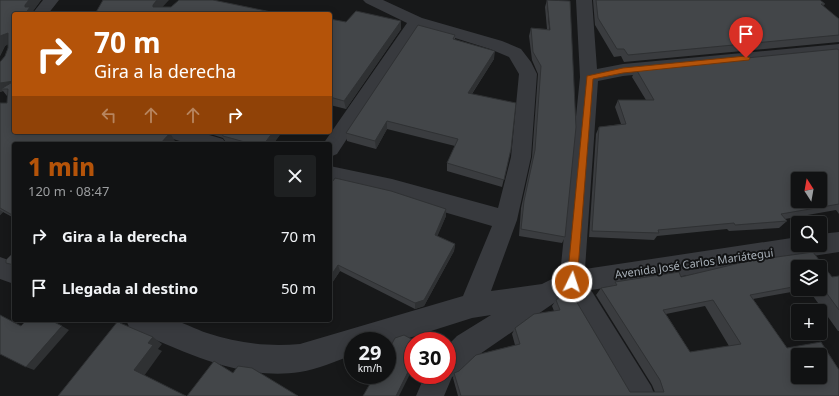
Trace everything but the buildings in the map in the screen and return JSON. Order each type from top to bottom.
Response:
[{"type":"street","points":[[41,12],[50,0]]},
{"type":"street","points":[[371,0],[416,21],[496,44],[515,53],[522,62],[528,74],[521,157],[506,220],[472,306]]},
{"type":"street","points":[[584,0],[590,77],[572,282],[641,396]]},
{"type":"street","points":[[332,146],[416,21]]},
{"type":"street","points":[[590,77],[623,70],[839,49]]},
{"type":"street","points":[[187,134],[210,142]]},
{"type":"street","points":[[332,174],[392,188],[506,220]]},
{"type":"street","points":[[827,243],[839,242]]},
{"type":"street","name":"Avenida José Carlos Mariátegui","points":[[545,295],[572,282],[791,249]]},
{"type":"street","points":[[0,268],[12,272]]},
{"type":"street","points":[[387,332],[472,306],[545,295]]},
{"type":"street","points":[[456,356],[467,346],[545,295]]},
{"type":"street","points":[[144,322],[223,352],[270,360],[301,358],[344,345]]},
{"type":"street","points":[[430,396],[435,384]]},
{"type":"route","points":[[572,282],[590,77],[623,70],[746,58]]}]
